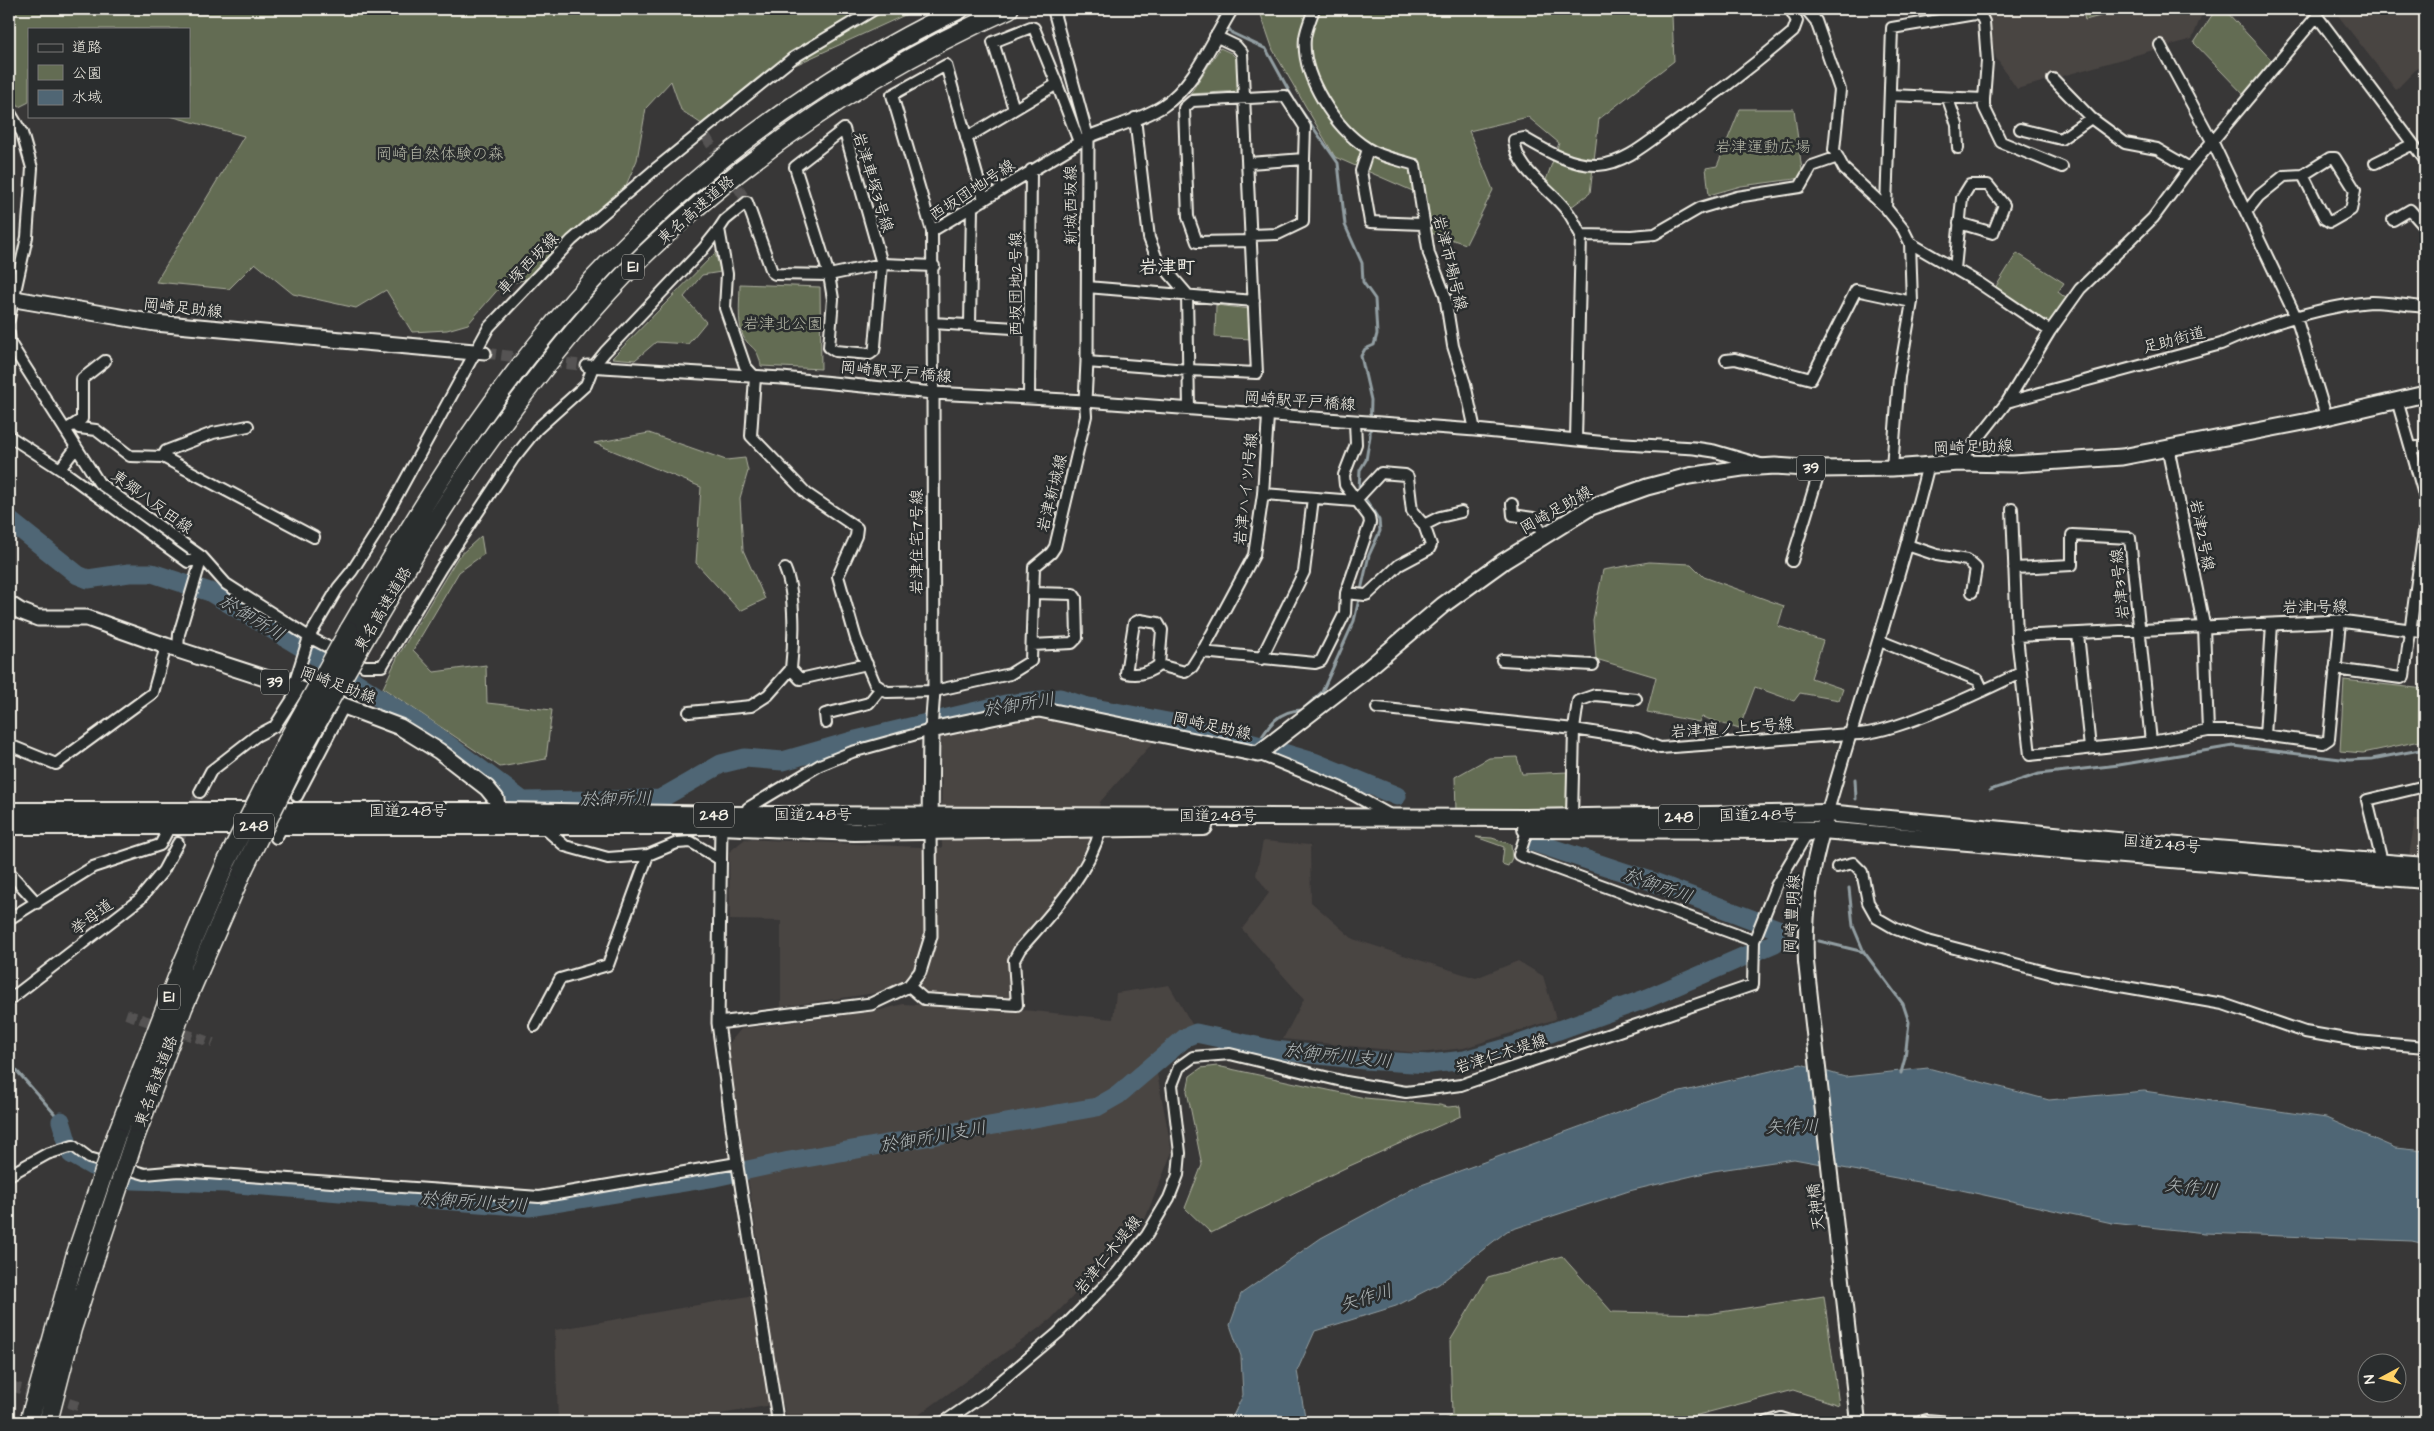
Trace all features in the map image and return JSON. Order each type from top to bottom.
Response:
[{"type":"highway","name":"東名高速道路","points":[[29,1422],[75,1257],[116,1136],[182,964],[227,861],[290,736],[410,526],[497,397],[578,295],[629,241],[706,171],[792,106],[900,38],[960,9]]},
{"type":"highway","name":"東名高速道路","points":[[48,1422],[72,1329],[134,1140],[180,1017],[243,870],[305,744],[365,638],[421,544],[478,456],[516,404],[590,314],[643,257],[717,190],[802,126],[879,75],[1008,9]]},
{"type":"highway","name":"国道248号","points":[[9,811],[499,819],[930,823],[1101,828],[1389,826],[1525,823],[1572,817],[1827,813],[2127,842],[2425,866]]},
{"type":"highway","name":"国道248号","points":[[9,826],[170,826],[499,819],[854,832],[930,823],[1391,816],[1525,823],[1822,830],[2425,880]]},
{"type":"main road","name":"岡崎足助線","points":[[11,298],[155,324],[480,353]]},
{"type":"main road","name":"岡崎足助線","points":[[931,730],[1039,709],[1260,753],[1365,672],[1450,599],[1504,561],[1591,507],[1647,487],[1689,476],[1768,466],[1820,469],[1892,468],[1958,463],[2013,464],[2122,457],[2168,449],[2425,394]]},
{"type":"main road","name":"岡崎足助線","points":[[9,604],[20,611],[38,618],[87,618],[296,689],[400,727],[439,751],[492,793],[499,819]]},
{"type":"main road","points":[[930,823],[931,730]]},
{"type":"main road","name":"岡崎豊明線","points":[[1808,988],[1805,933],[1806,910],[1812,864],[1827,813]]},
{"type":"main road","name":"天神橋","points":[[1808,988],[1858,1422]]},
{"type":"street","name":"車塚西坂線","points":[[296,689],[302,658],[308,640],[338,588],[352,571],[377,532],[440,419],[480,353],[489,327],[572,240],[704,134],[793,58],[875,9]]},
{"type":"street","points":[[1014,109],[994,42],[1031,27],[1034,28],[1057,84],[1083,139],[1162,106],[1178,94],[1191,77],[1232,9]]},
{"type":"street","name":"岩津市場1号線","points":[[1314,9],[1305,38],[1306,63],[1315,88],[1346,131],[1368,149],[1415,165],[1429,254],[1445,295],[1453,346],[1465,384],[1475,430]]},
{"type":"street","points":[[1576,439],[1580,234],[1568,212],[1530,175],[1518,153],[1514,140],[1524,138],[1544,150],[1578,163],[1610,164],[1636,150],[1739,78],[1793,32],[1797,21],[1790,9]]},
{"type":"street","points":[[1806,9],[1816,21],[1840,90],[1834,150],[1844,169],[1886,208],[1904,229],[1910,243],[1912,302],[1899,377],[1892,468]]},
{"type":"street","name":"新城西坂線","points":[[1054,12],[1083,139],[1088,362],[1085,401]]},
{"type":"street","points":[[1886,208],[1892,28],[1975,14],[1981,16],[1984,22],[1987,60],[1984,107],[2001,142],[2062,167]]},
{"type":"street","points":[[1958,463],[2007,402],[2050,331],[2080,289],[2153,218],[2190,168],[2317,16],[2425,160]]},
{"type":"street","points":[[1088,362],[1257,373],[1249,163],[1242,53],[1236,46],[1215,36]]},
{"type":"street","points":[[2160,45],[2247,211],[2296,317],[2326,416]]},
{"type":"street","points":[[932,231],[892,95],[946,65],[984,200]]},
{"type":"street","points":[[2054,79],[2091,118],[2125,143],[2157,149],[2190,168]]},
{"type":"street","points":[[966,138],[1057,84]]},
{"type":"street","points":[[1890,95],[1948,99],[1984,99]]},
{"type":"street","points":[[1286,96],[1305,126],[1304,159],[1303,222],[1278,234],[1197,242],[1188,217],[1184,108],[1192,101],[1286,96]]},
{"type":"street","points":[[1948,99],[1957,125],[1958,148]]},
{"type":"street","points":[[9,111],[22,133],[32,168],[27,236],[11,298],[9,319]]},
{"type":"street","points":[[1135,118],[1149,238],[1157,259],[1187,294],[1189,408]]},
{"type":"street","points":[[2020,129],[2061,139],[2091,118]]},
{"type":"street","name":"岩津車塚3号線","points":[[829,275],[795,167],[844,129],[882,264]]},
{"type":"street","name":"西坂団地1号線","points":[[933,393],[934,266],[932,231],[1083,139]]},
{"type":"street","points":[[2375,163],[2413,144]]},
{"type":"street","points":[[1368,149],[1361,171],[1370,222],[1423,224]]},
{"type":"street","points":[[1580,234],[1631,236],[1655,234],[1700,208],[1737,197],[1800,187],[1812,166],[1838,156]]},
{"type":"street","points":[[2247,211],[2259,196],[2284,176],[2303,175],[2330,158],[2336,158],[2354,190],[2351,210],[2330,222],[2325,219],[2303,175]]},
{"type":"street","points":[[1249,163],[1304,159]]},
{"type":"street","name":"西坂団地2号線","points":[[1029,398],[1032,170]]},
{"type":"street","points":[[1955,269],[1959,222],[1962,198],[1970,185],[1988,185],[2004,205],[1993,234],[1959,222]]},
{"type":"street","points":[[590,367],[703,249],[725,220],[747,202],[772,272],[775,274],[829,275],[882,264],[934,266]]},
{"type":"street","points":[[970,325],[972,207]]},
{"type":"street","points":[[2393,220],[2410,210],[2425,227]]},
{"type":"street","points":[[719,229],[728,274],[725,308],[745,366],[755,377],[751,436],[807,494],[857,528],[856,536],[838,576],[856,639],[876,684],[881,688],[869,703],[825,714],[826,723]]},
{"type":"street","points":[[1910,243],[1955,269],[2050,331]]},
{"type":"street","points":[[829,275],[834,300],[829,347],[836,351],[870,354],[874,351],[875,346],[882,264]]},
{"type":"street","points":[[1087,287],[1254,301]]},
{"type":"street","points":[[1726,360],[1735,359],[1812,379],[1856,290],[1912,302]]},
{"type":"street","name":"足助街道","points":[[2007,402],[2221,344],[2250,331],[2296,317],[2371,302],[2425,308]]},
{"type":"street","points":[[934,323],[1030,329]]},
{"type":"street","name":"東郷八反田線","points":[[9,334],[10,343],[99,483],[202,557],[226,584],[308,640],[364,666],[382,666],[441,568],[513,459],[537,429],[586,385],[590,367]]},
{"type":"street","points":[[64,430],[82,419],[82,379],[105,361]]},
{"type":"street","points":[[590,367],[755,377]]},
{"type":"street","name":"岡崎駅平戸橋線","points":[[755,377],[933,393],[1189,408],[1268,416],[1475,430],[1707,450],[1768,466]]},
{"type":"street","name":"岩津住宅7号線","points":[[931,730],[934,691],[933,393]]},
{"type":"street","points":[[2398,400],[2425,498]]},
{"type":"street","name":"岩津新城線","points":[[881,688],[887,692],[934,691],[1010,674],[1021,669],[1031,661],[1034,567],[1051,553],[1054,547],[1086,416],[1085,401]]},
{"type":"street","name":"岩津ハイツ1号線","points":[[1159,666],[1185,672],[1192,667],[1251,564],[1263,494],[1268,416]]},
{"type":"street","points":[[1205,647],[1202,652],[1261,659],[1315,663],[1321,661],[1345,613],[1346,593],[1370,521],[1346,488],[1344,475],[1356,444],[1355,422]]},
{"type":"street","points":[[75,424],[79,428],[96,430],[130,456],[163,457],[314,537]]},
{"type":"street","points":[[163,457],[166,451],[205,436],[248,426]]},
{"type":"street","points":[[9,436],[60,470],[188,562],[202,557]]},
{"type":"street","points":[[2411,448],[2425,446]]},
{"type":"street","points":[[60,470],[76,448]]},
{"type":"street","name":"岩津2号線","points":[[2168,449],[2204,627]]},
{"type":"street","points":[[1827,813],[1849,734],[1880,641],[1928,466]]},
{"type":"street","points":[[1792,561],[1820,469]]},
{"type":"street","points":[[1346,593],[1368,594],[1399,565],[1429,549],[1431,541],[1424,525],[1412,511],[1408,478],[1405,475],[1381,473],[1355,501]]},
{"type":"street","points":[[1263,494],[1355,501]]},
{"type":"street","points":[[1261,659],[1304,572],[1313,498]]},
{"type":"street","points":[[1512,504],[1513,515],[1533,518],[1544,536]]},
{"type":"street","points":[[2012,509],[2017,636],[2030,755],[2151,742],[2208,731],[2323,743],[2330,739],[2340,621]]},
{"type":"street","points":[[1424,525],[1440,517],[1461,512]]},
{"type":"street","points":[[2335,669],[2401,678],[2404,676],[2425,523]]},
{"type":"street","name":"岩津3号線","points":[[2014,568],[2072,565],[2072,535],[2130,538],[2151,742]]},
{"type":"street","points":[[1907,545],[1936,554],[1967,560],[1976,568],[1972,592]]},
{"type":"street","points":[[9,745],[56,764],[153,693],[179,634],[202,557]]},
{"type":"street","points":[[689,712],[751,706],[768,695],[791,669],[793,650],[791,595],[785,569]]},
{"type":"street","points":[[1032,645],[1072,643],[1077,638],[1076,598],[1073,594],[1033,593]]},
{"type":"street","points":[[1140,620],[1158,623],[1162,630],[1159,666],[1150,672],[1140,674],[1126,673],[1134,623],[1140,620]]},
{"type":"street","name":"岩津1号線","points":[[2204,627],[2340,621],[2425,632]]},
{"type":"street","points":[[2265,736],[2272,624]]},
{"type":"street","points":[[2017,636],[2204,627],[2208,731]]},
{"type":"street","points":[[2078,634],[2090,748]]},
{"type":"street","points":[[1880,641],[1978,680],[1983,691]]},
{"type":"street","points":[[1502,660],[1593,665]]},
{"type":"street","points":[[791,669],[800,679],[866,664]]},
{"type":"street","name":"岩津檀ノ上5号線","points":[[1377,708],[1574,729],[1637,739],[1660,748],[1849,734],[1862,736],[1897,725],[1983,691],[2020,673]]},
{"type":"street","points":[[200,792],[212,771],[256,736],[274,726],[296,689]]},
{"type":"street","points":[[1572,817],[1574,729],[1578,701],[1595,695],[1636,699]]},
{"type":"street","points":[[297,796],[344,706]]},
{"type":"street","points":[[748,808],[820,765],[852,752],[931,730]]},
{"type":"street","points":[[1260,753],[1339,787],[1391,816]]},
{"type":"street","points":[[2382,862],[2367,800],[2425,786]]},
{"type":"street","points":[[718,1023],[871,1004],[909,986],[920,972],[931,936],[930,823]]},
{"type":"street","points":[[1525,823],[1526,834],[1519,855],[1755,937],[1776,886],[1804,838],[1822,830]]},
{"type":"street","points":[[9,919],[93,867],[160,845],[170,826]]},
{"type":"street","points":[[720,826],[718,1023],[737,1163],[778,1422]]},
{"type":"street","points":[[909,986],[924,999],[1017,1005],[1014,960],[1020,948],[1082,873],[1096,847],[1101,828]]},
{"type":"street","points":[[550,833],[565,846],[588,854],[608,858],[648,855],[677,843],[691,842],[721,860]]},
{"type":"street","name":"挙母道","points":[[9,1000],[140,899],[163,870],[178,843]]},
{"type":"street","points":[[535,1026],[560,979],[608,965],[648,855]]},
{"type":"street","points":[[1837,867],[1853,863],[1862,872],[1868,902],[1877,918],[1896,929],[1924,940],[2057,975],[2223,1004],[2305,1032],[2357,1041],[2425,1047]]},
{"type":"street","points":[[9,872],[37,903]]},
{"type":"street","name":"岩津仁木堤線","points":[[944,1422],[988,1392],[1051,1340],[1116,1274],[1148,1235],[1169,1198],[1178,1175],[1180,1153],[1172,1084],[1179,1066],[1193,1057],[1230,1054],[1346,1082],[1406,1092],[1461,1085],[1753,985],[1755,937]]},
{"type":"street","points":[[9,1175],[47,1154],[73,1146],[89,1158],[145,1174],[178,1171],[539,1197],[737,1163]]},
{"type":"street","points":[[1767,1422],[1781,1418],[1794,1422]]},
{"type":"street","points":[[1920,1422],[1926,1420],[1951,1422]]},
{"type":"shaded area","points":[[1984,9],[2204,9],[2192,39],[2017,89],[1996,58]]},
{"type":"shaded area","points":[[2333,9],[2425,9],[2425,60],[2396,90]]},
{"type":"shaded area","points":[[1025,715],[1046,717],[1156,739],[1100,802],[1092,847],[1079,872],[1037,925],[1015,948],[1012,960],[1012,999],[925,996],[905,978],[889,991],[781,1007],[781,921],[730,920],[729,852],[745,839],[942,848],[941,737]]},
{"type":"shaded area","points":[[2415,819],[2425,819],[2425,859],[2409,856]]},
{"type":"shaded area","points":[[1263,841],[1310,845],[1311,902],[1353,939],[1476,978],[1518,961],[1543,976],[1556,1019],[1464,1048],[1419,1053],[1283,1039],[1304,999],[1242,929],[1269,893],[1256,875]]},
{"type":"shaded area","points":[[1169,985],[1193,1026],[1156,1068],[1172,1152],[1143,1224],[1050,1320],[909,1422],[787,1422],[783,1403],[677,1422],[558,1422],[555,1330],[766,1293],[727,1046],[741,1029],[881,1010],[903,1004],[1023,1010],[1113,1019],[1116,993]]},
{"type":"green space","name":"岡崎自然体験の森","points":[[9,9],[918,9],[771,76],[709,129],[681,110],[671,81],[646,108],[637,160],[621,197],[582,240],[541,275],[501,286],[468,324],[447,330],[412,332],[386,290],[356,308],[293,294],[255,263],[229,289],[156,282],[244,136],[177,118],[190,118],[190,28],[28,28],[28,102],[19,107],[9,90]]},
{"type":"green space","points":[[1259,9],[1688,9],[1672,16],[1674,61],[1599,119],[1590,193],[1567,210],[1544,186],[1559,143],[1528,117],[1469,131],[1493,190],[1466,244],[1431,233],[1424,196],[1335,157],[1273,50]]},
{"type":"green space","points":[[2082,9],[2127,9],[2085,20]]},
{"type":"green space","points":[[2216,9],[2224,9],[2275,64],[2246,97],[2194,43]]},
{"type":"green space","points":[[1220,48],[1231,53],[1237,59],[1239,91],[1190,94]]},
{"type":"green space","name":"岩津運動広場","points":[[1740,109],[1794,109],[1803,178],[1741,186],[1709,195],[1706,168],[1717,166]]},
{"type":"green space","points":[[715,253],[721,272],[702,275],[684,297],[706,322],[688,344],[656,342],[635,360],[612,358]]},
{"type":"green space","points":[[2017,253],[2064,283],[2058,292],[2067,299],[2046,325],[1995,288]]},
{"type":"green space","name":"岩津北公園","points":[[740,284],[820,287],[821,369],[761,366],[758,355],[743,336],[741,330],[739,317]]},
{"type":"green space","points":[[1216,305],[1250,309],[1252,339],[1215,337]]},
{"type":"green space","points":[[649,433],[726,460],[745,458],[748,471],[740,498],[743,550],[765,599],[740,611],[696,563],[701,487],[594,443]]},
{"type":"green space","points":[[481,536],[484,554],[459,572],[413,650],[434,672],[486,665],[487,703],[552,710],[546,759],[500,767],[383,688],[398,656],[458,557]]},
{"type":"green space","points":[[1649,562],[1691,564],[1704,577],[1784,606],[1778,626],[1823,641],[1811,678],[1843,689],[1839,700],[1800,693],[1794,701],[1755,687],[1739,729],[1702,717],[1699,722],[1647,712],[1656,677],[1596,659],[1593,620],[1603,570]]},
{"type":"green space","points":[[2344,680],[2425,689],[2425,740],[2363,753],[2340,751]]},
{"type":"green space","points":[[1517,757],[1522,774],[1568,772],[1568,809],[1456,811],[1455,777],[1489,758]]},
{"type":"green space","points":[[1476,837],[1492,838],[1511,844],[1512,858],[1508,866],[1502,864],[1504,847]]},
{"type":"green space","points":[[1217,1066],[1365,1098],[1448,1107],[1460,1106],[1461,1116],[1345,1168],[1211,1233],[1185,1208],[1202,1165],[1187,1091],[1190,1076],[1201,1068]]},
{"type":"green space","points":[[1562,1256],[1612,1312],[1708,1314],[1824,1296],[1839,1405],[1793,1390],[1671,1422],[1442,1422],[1452,1415],[1450,1341],[1488,1277]]},
{"type":"water","name":"矢作川","points":[[1801,1064],[1845,1077],[1928,1068],[2049,1100],[2144,1091],[2326,1118],[2395,1148],[2425,1151],[2425,1244],[2412,1241],[2205,1233],[2112,1223],[1961,1190],[1794,1159],[1713,1171],[1629,1191],[1507,1231],[1439,1284],[1396,1306],[1315,1331],[1297,1371],[1306,1422],[1230,1422],[1243,1395],[1241,1356],[1230,1325],[1241,1294],[1321,1238],[1416,1187],[1663,1096]]},
{"type":"waterway","points":[[1213,9],[1222,20]]},
{"type":"waterway","points":[[1226,25],[1232,33],[1266,49],[1294,100],[1338,163],[1345,225],[1362,263],[1363,282],[1375,299],[1377,334],[1374,345],[1365,349],[1361,356],[1371,400],[1370,436],[1366,460],[1360,470],[1359,489],[1379,520],[1380,531],[1369,555],[1354,621],[1322,692],[1302,710],[1286,713],[1275,720],[1257,745]]},
{"type":"waterway","name":"於御所川","points":[[9,520],[78,575],[88,579],[129,573],[152,573],[210,592],[313,654],[434,734],[523,801],[660,799],[721,764],[745,758],[783,761],[856,740],[1006,704],[1060,698],[1084,706],[1173,723],[1257,745],[1314,762],[1397,796]]},
{"type":"waterway","points":[[1990,790],[2039,774],[2119,765],[2233,746],[2349,760],[2372,759],[2425,749]]},
{"type":"waterway","points":[[1855,779],[1856,799]]},
{"type":"waterway","name":"於御所川支川","points":[[61,1121],[71,1154],[92,1166],[133,1180],[225,1183],[529,1207],[715,1177],[789,1161],[1097,1107],[1118,1095],[1186,1037],[1196,1033],[1275,1050],[1364,1060],[1429,1064],[1465,1060],[1514,1046],[1648,998],[1775,943],[1783,931],[1651,881],[1533,842]]},
{"type":"waterway","points":[[1849,888],[1853,926],[1864,952]]},
{"type":"waterway","name":"於御所川支川","points":[[1783,931],[1789,933]]},
{"type":"waterway","points":[[1819,941],[1864,952],[1903,1004],[1909,1022],[1905,1058],[1901,1073]]},
{"type":"waterway","points":[[9,1062],[61,1121]]},
{"type":"tunnel","points":[[706,137],[747,202]]},
{"type":"tunnel","points":[[485,353],[587,366]]},
{"type":"tunnel","points":[[178,843],[200,792]]},
{"type":"tunnel","points":[[126,1014],[213,1043]]},
{"type":"tunnel","points":[[11,1386],[78,1406]]},
{"type":"district","name":"岩津町","points":[[1167,267]]}]
